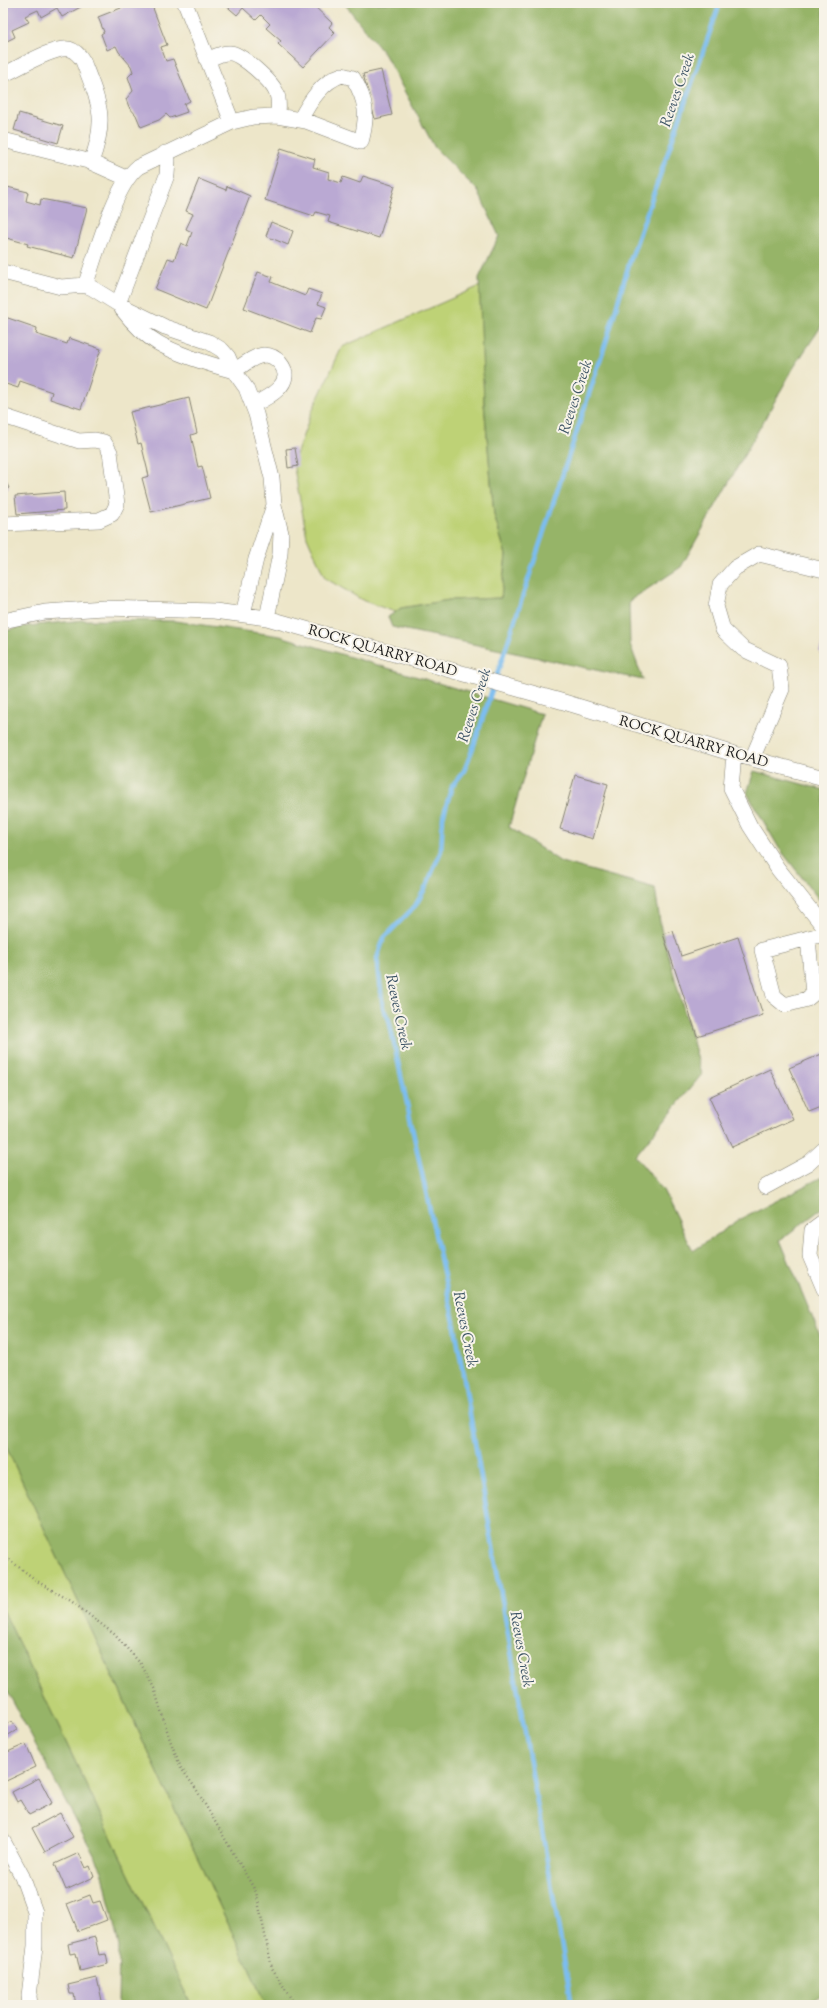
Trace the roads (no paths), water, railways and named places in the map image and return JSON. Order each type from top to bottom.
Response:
[{"type":"street","points":[[185,3],[232,122]]},
{"type":"street","points":[[3,75],[56,50],[71,50],[80,56],[100,106],[101,115],[98,138],[91,162]]},
{"type":"street","points":[[207,60],[224,53],[236,54],[266,79],[273,87],[278,99],[278,116]]},
{"type":"street","points":[[85,286],[119,190],[126,178],[138,167],[232,122],[253,117],[278,116],[300,120],[361,142],[367,119],[358,85],[353,78],[342,75],[329,81],[308,106],[300,120]]},
{"type":"street","points":[[3,140],[91,162],[126,178]]},
{"type":"street","points":[[118,304],[167,175],[168,160],[165,153]]},
{"type":"street","points":[[3,272],[61,287],[85,286],[92,288],[118,304],[165,327],[213,344],[222,350],[228,357],[234,371],[246,388],[253,405],[272,478],[274,505],[278,520],[280,544],[267,618]]},
{"type":"street","points":[[234,371],[253,359],[264,355],[277,359],[282,365],[285,374],[280,387],[272,396],[253,405]]},
{"type":"street","points":[[3,416],[79,441],[95,440],[104,442],[110,452],[117,504],[112,514],[99,520],[3,524]]},
{"type":"street","points":[[243,614],[260,542],[274,505]]},
{"type":"street","points":[[752,759],[782,689],[779,666],[743,649],[723,630],[716,606],[720,585],[735,568],[759,554],[824,570]]},
{"type":"street","name":"ROCK QUARRY ROAD","points":[[3,621],[45,612],[104,608],[215,611],[267,618],[564,702],[734,754],[824,778]]},
{"type":"street","points":[[734,754],[731,788],[747,819],[778,869],[824,927]]},
{"type":"street","points":[[808,938],[814,986],[813,994],[807,999],[785,1004],[774,996],[762,950],[808,938],[824,934]]},
{"type":"street","points":[[765,1187],[810,1163],[824,1149]]},
{"type":"street","points":[[824,1221],[812,1230],[810,1256],[824,1289]]},
{"type":"street","points":[[3,1841],[22,1876],[35,1912],[35,1946],[29,1996],[30,2005]]},
{"type":"waterway","name":"Reeves Creek","points":[[572,2005],[455,1327],[389,1020],[383,1008],[377,958],[384,938],[415,906],[426,887],[441,851],[443,817],[452,786],[464,771],[473,748],[607,339],[629,264],[720,3]]}]
